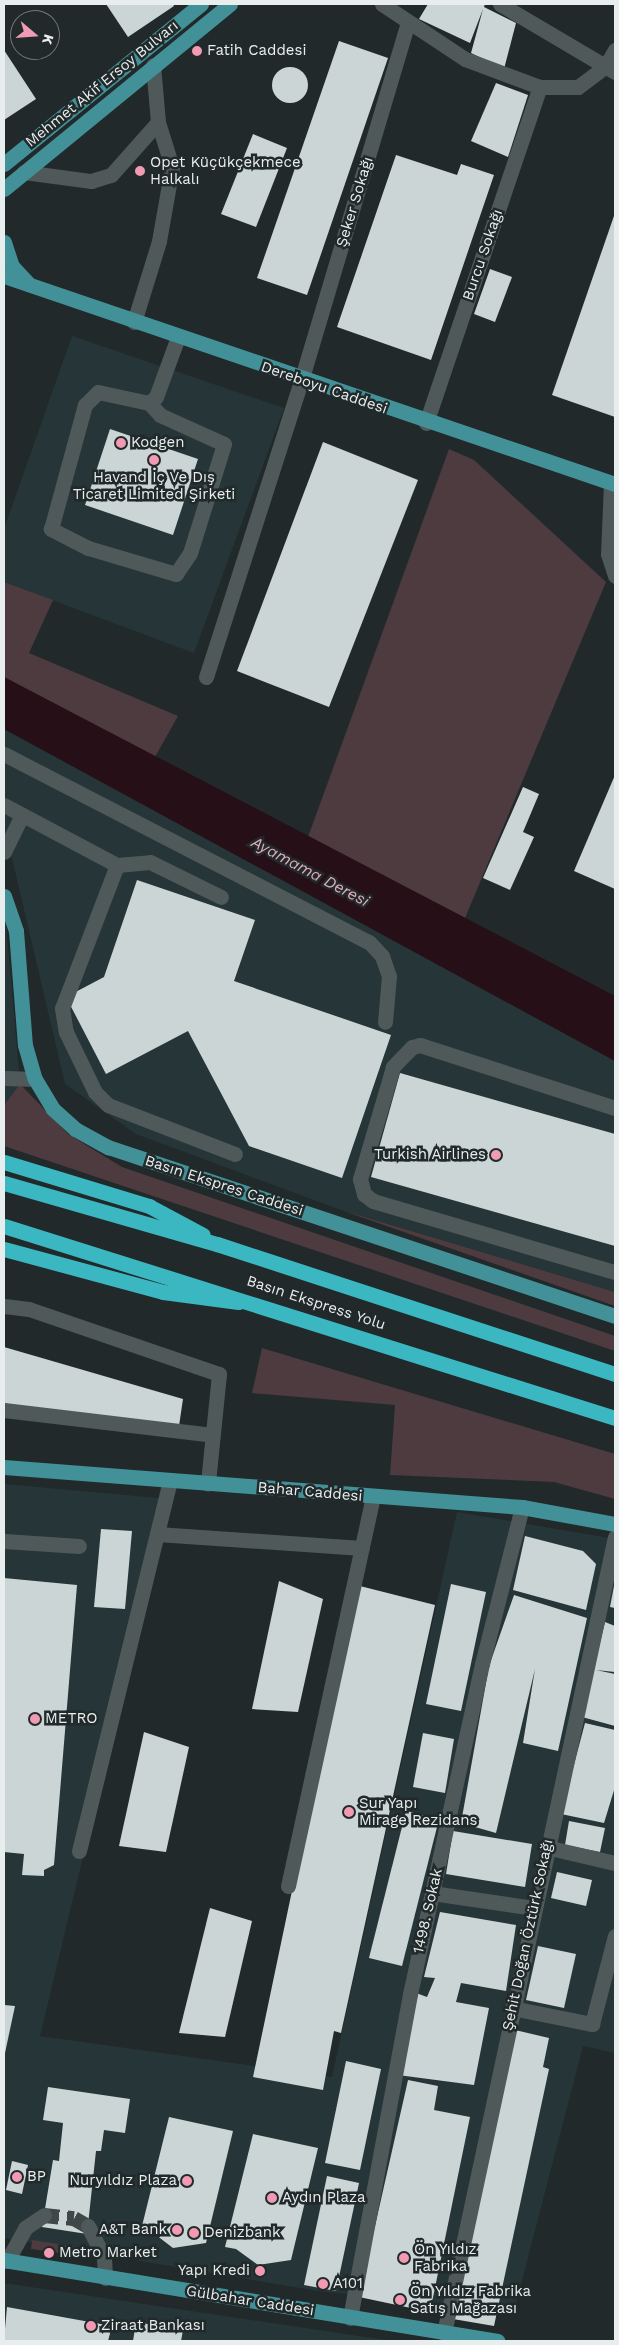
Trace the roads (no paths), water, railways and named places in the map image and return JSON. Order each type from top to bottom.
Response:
[{"type":"highway","points":[[4,1162],[149,1206],[217,1244]]},
{"type":"highway","name":"Basın Ekspress Yolu","points":[[4,1183],[217,1244],[615,1374]]},
{"type":"highway","name":"Basın Ekspress Yolu","points":[[4,1226],[262,1304],[615,1418]]},
{"type":"highway","points":[[4,1249],[163,1292],[208,1301],[262,1304]]},
{"type":"main road","name":"Mehmet Akif Ersoy Bulvarı","points":[[4,164],[201,4]]},
{"type":"main road","points":[[4,189],[153,65],[230,4]]},
{"type":"main road","points":[[4,242],[12,266],[34,288]]},
{"type":"main road","name":"Dereboyu Caddesi","points":[[4,276],[301,381],[613,484]]},
{"type":"main road","name":"Basın Ekspres Caddesi","points":[[4,896],[16,931],[25,1045],[35,1079],[53,1109],[74,1129],[108,1147],[615,1316]]},
{"type":"main road","name":"Bahar Caddesi","points":[[4,1466],[373,1497],[522,1507],[615,1524]]},
{"type":"main road","name":"Gülbahar Caddesi","points":[[5,2261],[498,2341]]},
{"type":"street","points":[[382,4],[408,23],[464,58],[540,87],[578,87],[610,69],[615,50]]},
{"type":"street","points":[[500,4],[610,69]]},
{"type":"street","name":"Şeker Sokağı","points":[[206,677],[301,381],[408,23]]},
{"type":"street","points":[[134,322],[170,192],[172,167],[158,122],[153,65]]},
{"type":"street","name":"Burcu Sokağı","points":[[426,423],[540,87]]},
{"type":"street","points":[[24,172],[91,181],[111,174],[158,122]]},
{"type":"street","points":[[149,403],[156,397],[178,337]]},
{"type":"street","points":[[98,392],[149,403],[160,415],[218,438],[225,450],[190,553],[176,574],[88,548],[51,529],[89,399],[98,392]]},
{"type":"street","points":[[613,484],[608,554],[615,576]]},
{"type":"street","points":[[4,754],[369,942],[382,956],[390,976],[385,1022]]},
{"type":"street","points":[[4,805],[117,865],[150,862],[221,897]]},
{"type":"street","points":[[4,852],[22,815]]},
{"type":"street","points":[[117,865],[62,1008],[66,1032],[95,1092],[108,1105],[235,1154]]},
{"type":"street","points":[[615,1108],[420,1045],[396,1061],[360,1179],[364,1194],[373,1201],[615,1272]]},
{"type":"street","points":[[4,1078],[35,1079]]},
{"type":"street","points":[[4,1306],[29,1309],[219,1374],[208,1483]]},
{"type":"street","points":[[4,1410],[213,1435]]},
{"type":"street","points":[[79,1852],[170,1480]]},
{"type":"street","points":[[288,1886],[373,1497]]},
{"type":"street","name":"1498. Sokak","points":[[350,2318],[432,1893],[482,1664],[522,1507]]},
{"type":"street","points":[[157,1534],[362,1548]]},
{"type":"street","name":"Şehit Doğan Öztürk Sokağı","points":[[444,2333],[546,1847],[615,1537]]},
{"type":"street","points":[[4,1541],[79,1546]]},
{"type":"street","points":[[546,1847],[615,1863]]},
{"type":"street","points":[[432,1893],[533,1908]]},
{"type":"street","points":[[512,2008],[592,2024],[615,1936]]},
{"type":"street","points":[[5,2261],[25,2228],[44,2215]]},
{"type":"street","points":[[88,2226],[104,2258],[105,2278]]},
{"type":"water","name":"Ayamama Deresi","points":[[4,677],[615,996],[615,1061],[4,729]]},
{"type":"tunnel","points":[[44,2215],[74,2218],[88,2226]]},
{"type":"place","name":"Fatih Caddesi","points":[[197,51]]},
{"type":"place","name":"Opet Küçükçekmece Halkalı","points":[[140,171]]},
{"type":"place","name":"Kodgen","points":[[121,443]]},
{"type":"place","name":"Havand İç Ve Dış Ticaret Limited Şirketi","points":[[154,460]]},
{"type":"place","name":"Turkish Airlines","points":[[496,1155]]},
{"type":"place","name":"METRO","points":[[35,1719]]},
{"type":"place","name":"Sur Yapı Mirage Rezidans","points":[[349,1812]]},
{"type":"place","name":"BP","points":[[17,2177]]},
{"type":"place","name":"Nuryıldız Plaza","points":[[187,2181]]},
{"type":"place","name":"Aydın Plaza","points":[[272,2198]]},
{"type":"place","name":"A&T Bank","points":[[177,2230]]},
{"type":"place","name":"Denizbank","points":[[194,2233]]},
{"type":"place","name":"Metro Market","points":[[49,2253]]},
{"type":"place","name":"Ön Yıldız Fabrika","points":[[404,2258]]},
{"type":"place","name":"Yapı Kredi","points":[[260,2271]]},
{"type":"place","name":"A101","points":[[323,2284]]},
{"type":"place","name":"Ön Yıldız Fabrika Satış Mağazası","points":[[400,2300]]},
{"type":"place","name":"Ziraat Bankası","points":[[91,2326]]}]
